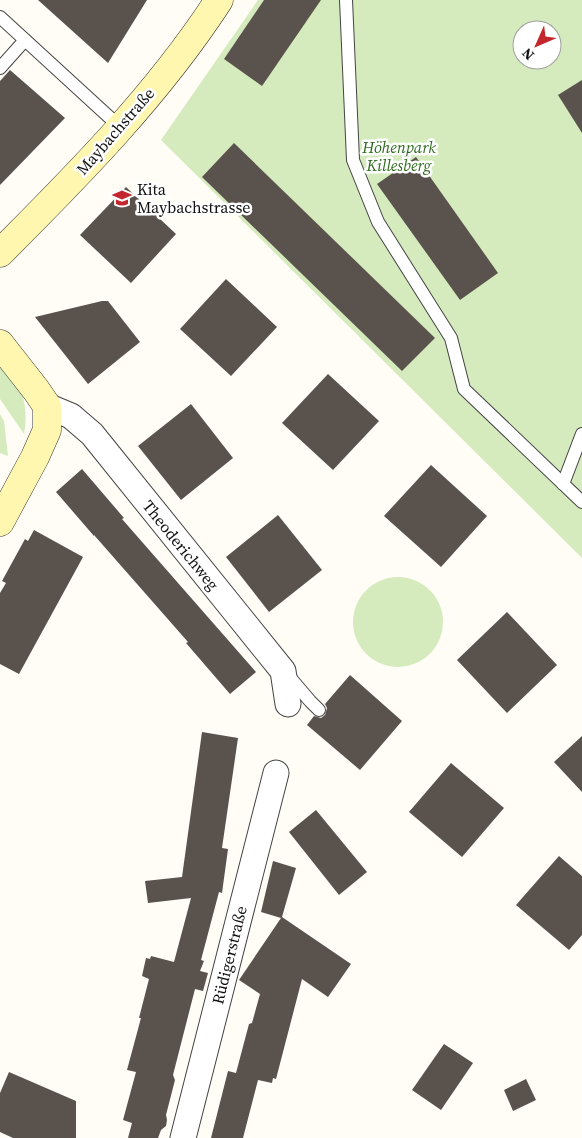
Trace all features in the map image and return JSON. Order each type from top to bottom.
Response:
[{"type":"main road","name":"Maybachstraße","points":[[0,253],[64,189],[163,78],[219,0]]},
{"type":"main road","points":[[0,344],[47,406],[47,430],[35,457],[0,522]]},
{"type":"street","name":"Theoderichweg","points":[[47,406],[71,416],[92,434],[283,671]]},
{"type":"street","points":[[283,671],[288,704]]},
{"type":"street","name":"Rüdigerstraße","points":[[183,1138],[276,773]]},
{"type":"lane","points":[[346,0],[353,160],[378,222],[451,338],[464,389],[582,502]]},
{"type":"lane","points":[[0,17],[120,127]]},
{"type":"lane","points":[[0,68],[25,40]]},
{"type":"lane","points":[[562,484],[582,434]]},
{"type":"lane","points":[[283,671],[319,710]]},
{"type":"green space","name":"Höhenpark Killesberg","points":[[258,0],[582,0],[582,558],[161,140]]},
{"type":"green space","points":[[0,361],[15,380],[23,398],[25,410],[24,434],[0,399]]},
{"type":"green space","points":[[0,414],[4,421],[8,456],[0,453]]},
{"type":"green space","points":[[398,577],[415,580],[430,590],[440,605],[443,622],[440,639],[430,654],[415,664],[398,667],[381,664],[366,654],[356,639],[353,622],[356,605],[366,590],[381,580]]},
{"type":"building","points":[[38,0],[147,0],[108,63]]},
{"type":"building","points":[[264,0],[321,0],[262,86],[224,59]]},
{"type":"building","points":[[10,70],[65,118],[0,185],[0,81]]},
{"type":"building","points":[[582,80],[582,133],[558,95]]},
{"type":"building","points":[[234,143],[435,338],[402,371],[202,177]]},
{"type":"building","points":[[416,157],[498,273],[460,300],[377,184]]},
{"type":"building","points":[[126,187],[176,234],[131,283],[80,235]]},
{"type":"building","points":[[226,279],[277,327],[231,376],[180,329]]},
{"type":"building","points":[[108,301],[140,342],[88,384],[35,317]]},
{"type":"building","points":[[328,374],[379,421],[333,470],[282,423]]},
{"type":"building","points":[[191,404],[233,458],[181,500],[138,446]]},
{"type":"building","points":[[431,465],[487,516],[441,567],[384,516]]},
{"type":"building","points":[[82,469],[124,518],[122,519],[256,672],[230,694],[186,643],[188,642],[56,492]]},
{"type":"building","points":[[278,515],[322,570],[269,612],[226,557]]},
{"type":"building","points":[[34,530],[83,557],[19,674],[0,664],[0,593],[6,583],[2,581],[25,539],[28,541]]},
{"type":"building","points":[[507,612],[557,665],[507,713],[457,660]]},
{"type":"building","points":[[350,675],[402,721],[360,770],[307,725],[314,716],[321,718],[325,715],[327,708],[325,704]]},
{"type":"building","points":[[202,732],[238,738],[222,848],[228,849],[222,893],[219,892],[201,960],[204,961],[200,971],[208,973],[203,991],[195,989],[173,1075],[175,1080],[166,1115],[166,1126],[161,1130],[158,1138],[128,1138],[132,1123],[123,1120],[136,1072],[127,1070],[149,979],[142,976],[146,958],[150,959],[151,956],[174,962],[191,898],[148,903],[145,881],[182,877]]},
{"type":"building","points":[[582,736],[582,792],[554,762]]},
{"type":"building","points":[[451,763],[504,808],[462,857],[409,812]]},
{"type":"building","points":[[316,810],[367,872],[339,895],[289,832]]},
{"type":"building","points":[[559,856],[582,876],[582,935],[569,950],[516,905]]},
{"type":"building","points":[[273,861],[296,868],[282,917],[351,964],[328,997],[302,979],[276,1079],[273,1078],[272,1083],[258,1080],[243,1138],[211,1138],[228,1071],[236,1073],[249,1024],[252,1023],[260,994],[239,980],[281,918],[261,912]]},
{"type":"building","points":[[444,1044],[473,1063],[441,1110],[412,1090]]},
{"type":"building","points":[[9,1072],[76,1101],[76,1138],[13,1138],[0,1132],[0,1093]]},
{"type":"building","points":[[526,1079],[536,1100],[513,1111],[504,1090]]},
{"type":"place","name":"Kita Maybachstrasse","points":[[122,198]]}]
